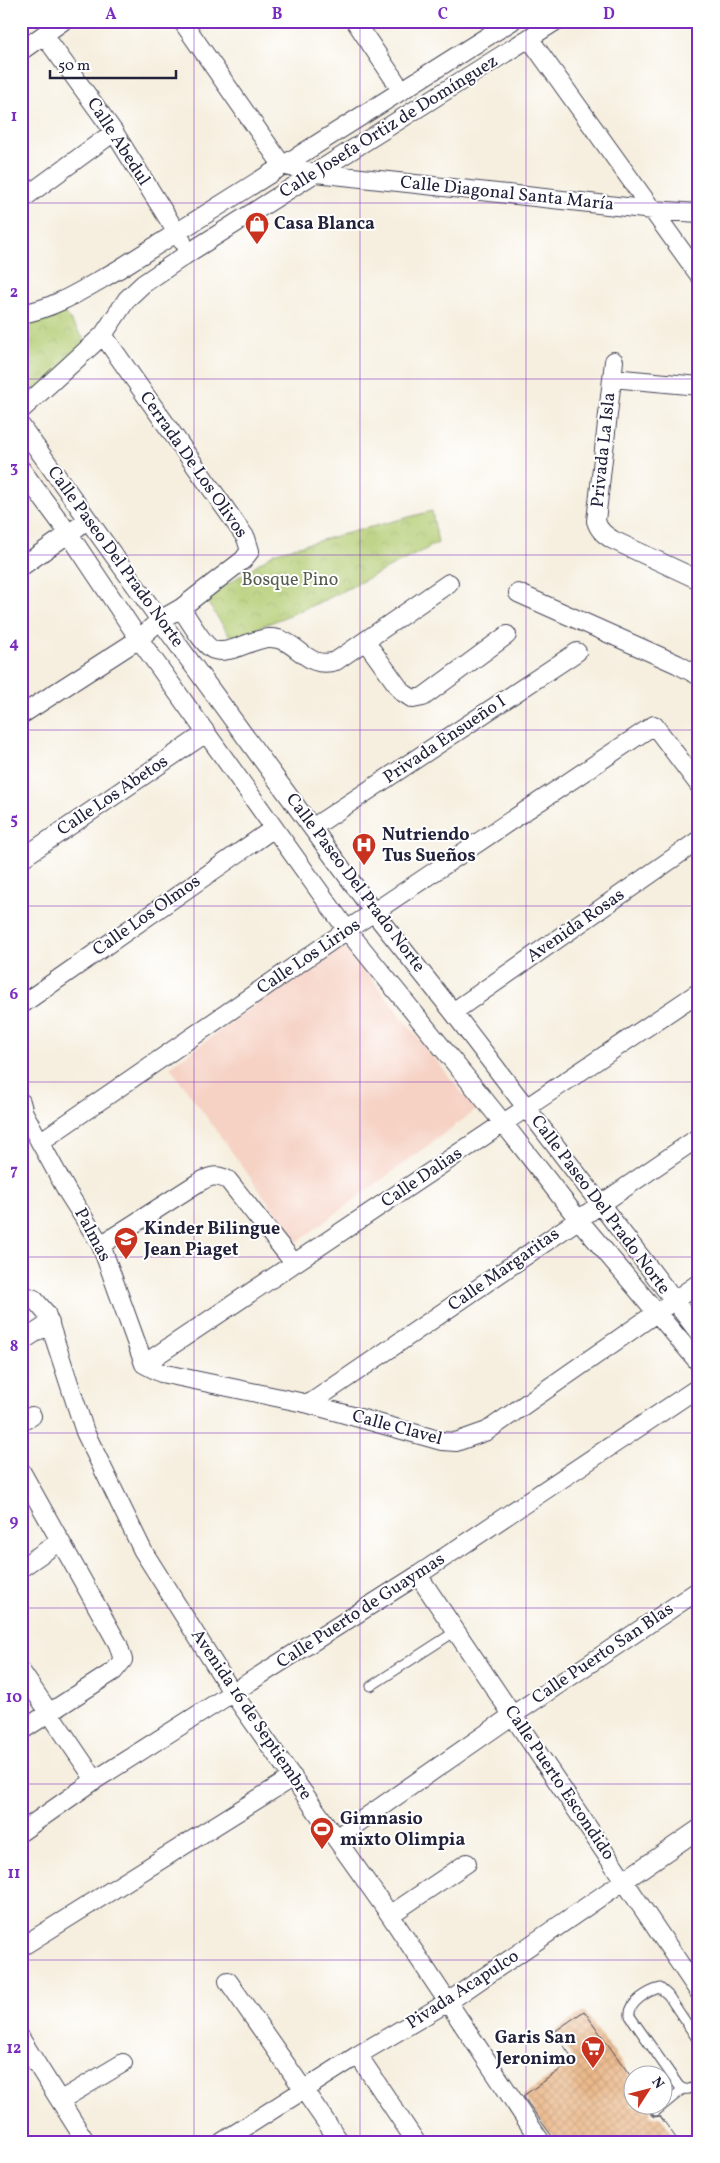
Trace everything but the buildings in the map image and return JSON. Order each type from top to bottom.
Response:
[{"type":"street","points":[[21,51],[63,21]]},
{"type":"street","points":[[182,21],[282,165]]},
{"type":"street","points":[[355,21],[402,91]]},
{"type":"street","name":"Calle Josefa Ortiz de Domínguez","points":[[21,410],[103,335],[127,299],[143,284],[190,252],[556,21]]},
{"type":"street","name":"Calle Josefa Ortiz de Domínguez","points":[[21,314],[41,310],[58,303],[119,269],[175,232],[402,91],[507,22]]},
{"type":"street","name":"Calle Abedul","points":[[44,35],[114,132],[175,232],[190,252]]},
{"type":"street","points":[[528,38],[699,275]]},
{"type":"street","points":[[21,200],[114,132]]},
{"type":"street","name":"Calle Diagonal Santa María","points":[[282,165],[316,173],[699,214]]},
{"type":"street","name":"Cerrada De Los Olivos","points":[[21,715],[139,639],[160,620],[181,608],[248,555],[249,546],[103,335]]},
{"type":"street","name":"Privada La Isla","points":[[699,386],[613,369],[596,521],[601,532],[613,540],[699,580]]},
{"type":"street","name":"Calle Paseo Del Prado Norte","points":[[21,426],[375,914],[453,1012],[699,1333]]},
{"type":"street","name":"Calle Paseo Del Prado Norte","points":[[21,469],[69,534],[139,639],[347,930],[504,1124],[578,1219],[699,1363]]},
{"type":"street","points":[[21,567],[88,519]]},
{"type":"street","points":[[181,608],[206,644],[214,650],[226,650],[260,640],[278,639],[321,664],[336,661],[449,584]]},
{"type":"street","points":[[518,593],[677,664],[699,676]]},
{"type":"street","points":[[366,642],[402,692],[413,699],[423,697],[507,635]]},
{"type":"street","name":"Privada Ensueño I","points":[[312,828],[577,652]]},
{"type":"street","name":"Calle Los Lirios","points":[[40,1142],[347,930],[375,914],[654,725],[699,785]]},
{"type":"street","name":"Calle Los Abetos","points":[[21,859],[206,733]]},
{"type":"street","name":"Calle Los Olmos","points":[[21,1005],[274,828]]},
{"type":"street","name":"Avenida Rosas","points":[[453,1012],[699,840]]},
{"type":"street","name":"Calle Dalias","points":[[144,1364],[699,992]]},
{"type":"street","name":"Palmas","points":[[22,1109],[68,1193],[101,1245],[144,1364]]},
{"type":"street","name":"Calle Margaritas","points":[[309,1404],[699,1137]]},
{"type":"street","points":[[101,1245],[209,1176],[216,1175],[228,1180],[294,1263]]},
{"type":"street","name":"Calle Clavel","points":[[144,1364],[161,1373],[309,1404],[442,1441],[456,1442],[487,1431],[699,1283]]},
{"type":"street","name":"Avenida 16 de Septiembre","points":[[21,1294],[34,1299],[40,1304],[50,1323],[85,1432],[143,1551],[232,1692],[390,1915],[540,2142]]},
{"type":"street","points":[[21,1342],[50,1323]]},
{"type":"street","name":"Calle Puerto de Guaymas","points":[[21,1832],[95,1780],[418,1575],[699,1387]]},
{"type":"street","points":[[21,1471],[118,1644],[123,1660],[114,1671],[21,1731]]},
{"type":"street","points":[[21,1568],[60,1541]]},
{"type":"street","name":"Calle Puerto Escondido","points":[[418,1575],[699,1992]]},
{"type":"street","name":"Calle Puerto San Blas","points":[[336,1838],[513,1715],[699,1590]]},
{"type":"street","points":[[21,1671],[95,1780]]},
{"type":"street","points":[[26,1944],[293,1778]]},
{"type":"street","name":"Pivada Acapulco","points":[[222,2142],[358,2055],[448,2002],[699,1830]]},
{"type":"street","points":[[390,1915],[467,1862]]},
{"type":"street","points":[[228,1981],[305,2089],[340,2142]]},
{"type":"street","points":[[21,2039],[62,2100],[86,2142]]},
{"type":"street","points":[[358,2055],[416,2142]]},
{"type":"street","points":[[62,2100],[123,2063]]},
{"type":"lane","points":[[371,1686],[456,1631]]},
{"type":"lane","points":[[683,2089],[630,2016],[631,2006],[660,1988],[668,1995],[699,2042]]},
{"type":"lane","points":[[672,2098],[683,2089],[692,2088],[699,2084]]},
{"type":"shaded area","points":[[342,942],[476,1110],[297,1242],[170,1067]]},
{"type":"green space","points":[[60,306],[89,346],[21,407],[21,321]]},
{"type":"green space","name":"Bosque Pino","points":[[432,511],[438,543],[325,600],[232,639],[205,599],[276,552]]},
{"type":"place","name":"Casa Blanca","points":[[257,245]]},
{"type":"place","name":"Nutriendo Tus Sueños","points":[[364,866]]},
{"type":"place","name":"Kinder Bilingue Jean Piaget","points":[[126,1260]]},
{"type":"place","name":"Gimnasio mixto Olimpia","points":[[322,1850]]},
{"type":"place","name":"Garis San Jeronimo","points":[[593,2069]]}]
